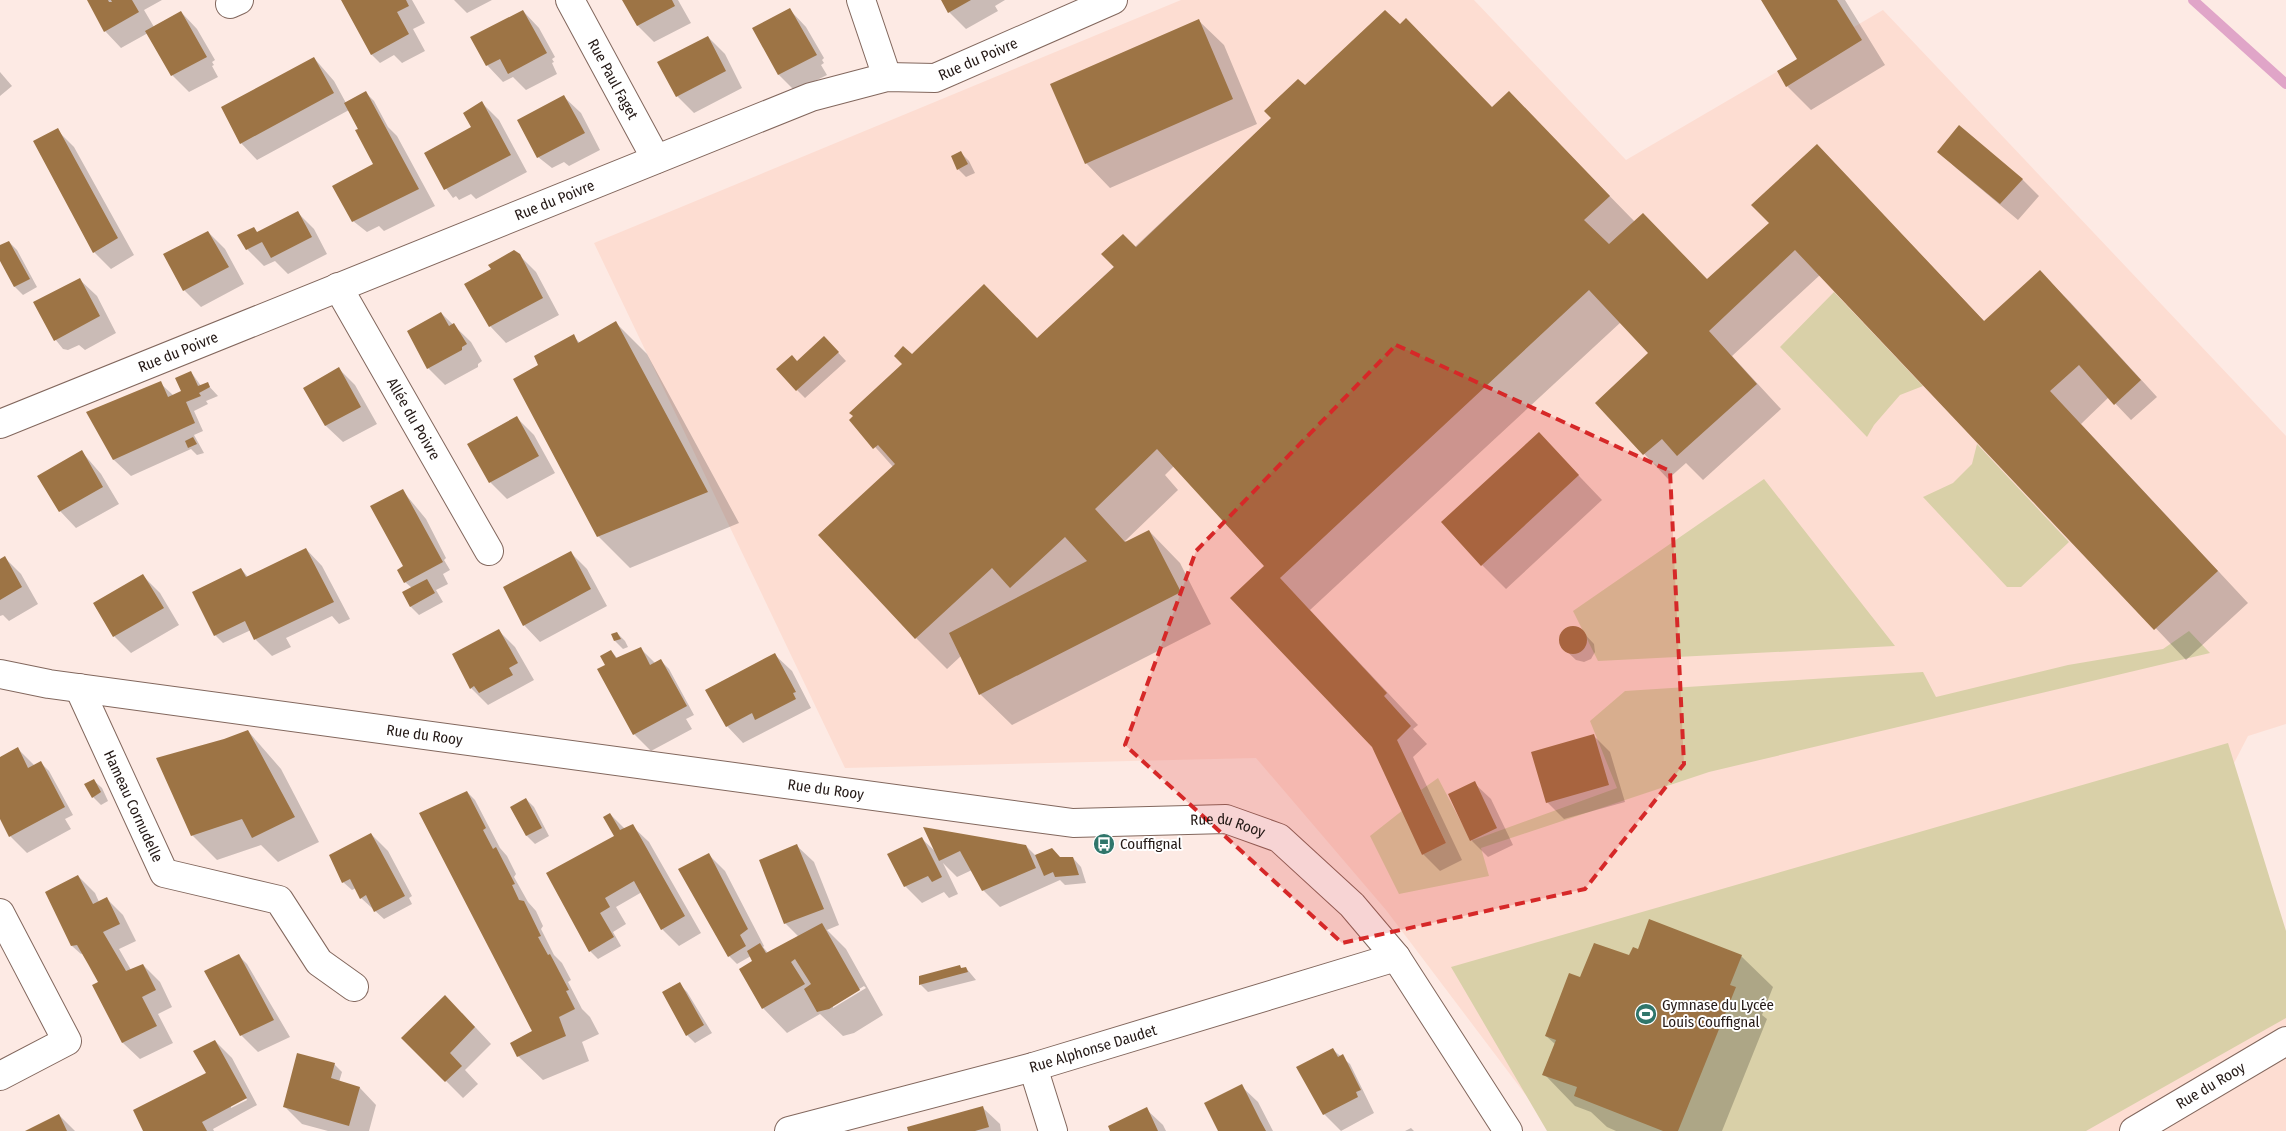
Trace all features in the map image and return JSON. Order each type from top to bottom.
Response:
[{"type":"street","name":"Rue Paul Faget","points":[[570,0],[656,159]]},
{"type":"street","points":[[861,0],[887,77]]},
{"type":"street","name":"Rue du Poivre","points":[[0,424],[811,97],[887,77],[935,78],[1113,0]]},
{"type":"street","name":"Allée du Poivre","points":[[338,287],[489,551]]},
{"type":"street","name":"Rue du Rooy","points":[[0,674],[78,688],[1073,823],[1226,819],[1279,838],[1352,905],[1396,958],[1508,1131]]},
{"type":"street","name":"Hameau Cornudelle","points":[[78,688],[164,872],[279,900],[319,962],[354,987]]},
{"type":"street","points":[[0,914],[67,1041],[0,1076]]},
{"type":"street","name":"Rue Alphonse Daudet","points":[[788,1131],[1033,1067],[1396,958]]},
{"type":"street","name":"Rue du Rooy","points":[[2134,1131],[2286,1042]]},
{"type":"street","points":[[1033,1067],[1053,1131]]},
{"type":"highlighted area","points":[[1396,345],[1670,471],[1684,764],[1585,889],[1342,943],[1125,745],[1196,551]]},
{"type":"shaded area","points":[[1181,0],[1474,0],[1626,160],[1883,10],[2286,436],[2286,724],[2248,736],[2233,765],[2286,943],[2286,1131],[1553,1131],[1386,910],[1256,758],[845,768],[594,243]]},
{"type":"shaded area","points":[[1834,292],[1923,386],[1900,395],[1874,425],[1867,437],[1780,347]]},
{"type":"shaded area","points":[[1977,444],[2069,542],[2021,587],[2007,587],[1923,497],[1953,483],[1972,464]]},
{"type":"shaded area","points":[[1764,479],[1895,646],[1598,661],[1573,611]]},
{"type":"shaded area","points":[[2189,631],[2210,653],[1709,772],[1481,848],[1489,876],[1399,894],[1370,836],[1403,810],[1422,855],[1446,843],[1421,790],[1438,778],[1471,841],[1617,788],[1590,721],[1625,691],[1923,672],[1936,697],[2068,665],[2163,649]]},
{"type":"shaded area","points":[[2228,743],[2286,931],[2286,1018],[2086,1131],[1547,1131],[1451,967]]},
{"type":"building","points":[[87,0],[108,0],[112,2],[111,0],[132,0],[139,12],[104,32]]},
{"type":"building","points":[[341,0],[406,0],[409,6],[397,12],[409,34],[371,55]]},
{"type":"building","points":[[622,0],[672,0],[675,6],[637,26]]},
{"type":"building","points":[[941,0],[971,0],[948,13]]},
{"type":"building","points":[[1761,0],[1837,0],[1862,40],[1786,87],[1777,71],[1797,59]]},
{"type":"building","points":[[790,8],[817,55],[778,75],[752,28]]},
{"type":"building","points":[[523,10],[547,53],[508,74],[500,59],[486,66],[470,37]]},
{"type":"building","points":[[1385,10],[1400,24],[1406,18],[1492,107],[1509,91],[1610,196],[1584,220],[1609,244],[1643,213],[1707,279],[1769,223],[1751,205],[1817,144],[1984,321],[2040,270],[2141,380],[2114,405],[2079,365],[2050,391],[2218,571],[2154,630],[1795,250],[1709,331],[1757,384],[1677,456],[1662,439],[1643,455],[1595,403],[1648,353],[1589,290],[1280,578],[1387,693],[1384,696],[1411,726],[1397,740],[1446,843],[1422,855],[1372,747],[1230,598],[1264,566],[1157,449],[1095,509],[1125,542],[1149,530],[1181,592],[979,695],[949,633],[1087,561],[1065,537],[1010,588],[992,568],[915,639],[818,535],[895,464],[878,445],[873,449],[849,420],[853,416],[849,413],[902,364],[894,356],[903,346],[912,354],[984,284],[1037,338],[1114,267],[1101,254],[1123,234],[1136,247],[1271,118],[1264,111],[1298,79],[1305,85]]},
{"type":"building","points":[[181,11],[207,57],[171,76],[145,31]]},
{"type":"building","points":[[1199,19],[1233,99],[1085,164],[1050,84]]},
{"type":"building","points":[[708,36],[726,71],[676,97],[657,62]]},
{"type":"building","points":[[314,57],[334,93],[240,144],[221,107]]},
{"type":"building","points":[[366,91],[419,189],[352,222],[332,186],[373,164],[355,130],[358,129],[344,103]]},
{"type":"building","points":[[564,95],[585,133],[537,158],[517,120]]},
{"type":"building","points":[[482,101],[511,155],[444,190],[424,153],[471,127],[463,113]]},
{"type":"building","points":[[1959,125],[2023,179],[2000,204],[1937,152]]},
{"type":"building","points":[[58,128],[118,238],[93,253],[33,141]]},
{"type":"building","points":[[961,151],[968,164],[957,170],[951,156]]},
{"type":"building","points":[[298,211],[312,237],[271,258],[262,242],[246,250],[237,235],[254,227],[257,232]]},
{"type":"building","points":[[208,231],[229,267],[183,291],[163,254]]},
{"type":"building","points":[[9,241],[30,279],[14,287],[0,261],[0,245]]},
{"type":"building","points":[[514,250],[520,254],[543,298],[489,327],[464,284],[491,269],[488,265]]},
{"type":"building","points":[[80,278],[100,316],[54,341],[33,302]]},
{"type":"building","points":[[441,312],[449,326],[454,323],[467,344],[462,347],[462,350],[427,369],[407,331]]},
{"type":"building","points":[[616,321],[708,492],[597,537],[513,379],[538,365],[534,356],[574,334],[578,343]]},
{"type":"building","points":[[824,336],[839,352],[796,391],[776,369],[792,355],[797,361]]},
{"type":"building","points":[[339,367],[361,407],[325,426],[303,388]]},
{"type":"building","points":[[191,371],[198,386],[208,382],[210,387],[199,393],[201,396],[186,402],[195,423],[113,460],[86,412],[161,381],[168,397],[181,391],[175,378]]},
{"type":"building","points":[[517,416],[539,456],[489,483],[467,444]]},
{"type":"building","points":[[1539,432],[1579,475],[1481,566],[1441,522]]},
{"type":"building","points":[[193,437],[197,444],[188,448],[185,441]]},
{"type":"building","points":[[82,450],[103,487],[59,512],[37,476]]},
{"type":"building","points":[[403,489],[443,562],[404,583],[397,570],[403,566],[370,506]]},
{"type":"building","points":[[306,548],[334,602],[254,640],[245,621],[214,636],[192,592],[241,568],[246,577]]},
{"type":"building","points":[[571,551],[591,589],[523,626],[503,587]]},
{"type":"building","points":[[5,556],[22,587],[0,600],[0,559]]},
{"type":"building","points":[[143,574],[164,608],[113,637],[93,603]]},
{"type":"building","points":[[427,579],[435,593],[410,607],[402,592]]},
{"type":"building","points":[[1573,626],[1583,630],[1587,640],[1583,650],[1573,654],[1563,650],[1559,640],[1563,630]]},
{"type":"building","points":[[499,629],[518,663],[509,668],[513,675],[479,693],[474,686],[470,689],[452,654]]},
{"type":"building","points":[[617,632],[621,639],[614,641],[611,634]]},
{"type":"building","points":[[641,647],[650,665],[661,659],[687,706],[633,735],[597,669],[605,665],[600,656],[611,650],[616,658]]},
{"type":"building","points":[[775,653],[796,692],[793,693],[796,699],[755,720],[752,713],[726,727],[705,690]]},
{"type":"building","points":[[248,730],[295,817],[252,838],[242,819],[191,836],[156,758],[224,739]]},
{"type":"building","points":[[1594,734],[1609,785],[1546,803],[1531,752]]},
{"type":"building","points":[[18,747],[28,768],[41,761],[65,807],[9,837],[0,819],[0,757]]},
{"type":"building","points":[[94,779],[101,792],[92,798],[84,784]]},
{"type":"building","points":[[1475,781],[1497,828],[1470,841],[1448,794]]},
{"type":"building","points":[[467,791],[486,828],[483,830],[493,849],[496,847],[515,884],[512,885],[519,900],[524,901],[541,936],[538,937],[548,955],[550,954],[569,990],[566,991],[575,1009],[559,1017],[566,1036],[517,1057],[510,1043],[532,1031],[419,813]]},
{"type":"building","points":[[526,798],[542,828],[526,836],[510,807]]},
{"type":"building","points":[[610,813],[620,830],[633,824],[685,916],[661,930],[634,881],[605,898],[610,907],[600,913],[614,937],[589,952],[546,873],[614,836],[603,817]]},
{"type":"building","points":[[923,827],[1026,845],[1036,868],[982,891],[960,851],[939,861]]},
{"type":"building","points":[[371,833],[405,896],[374,912],[366,895],[360,899],[350,879],[342,883],[329,855]]},
{"type":"building","points":[[922,837],[942,877],[932,882],[928,876],[904,887],[887,854]]},
{"type":"building","points":[[797,844],[824,909],[784,924],[759,860]]},
{"type":"building","points":[[1052,848],[1060,857],[1073,857],[1079,875],[1055,877],[1053,872],[1044,876],[1035,855]]},
{"type":"building","points":[[709,853],[748,929],[740,935],[746,946],[728,957],[678,869]]},
{"type":"building","points":[[78,875],[93,904],[107,897],[120,924],[103,932],[126,971],[143,964],[156,990],[142,997],[157,1026],[122,1043],[92,985],[98,982],[77,945],[71,946],[45,892]]},
{"type":"building","name":"Gymnase du Lycée Louis Couffignal","points":[[1649,919],[1742,955],[1730,985],[1736,987],[1678,1131],[1663,1131],[1574,1096],[1577,1087],[1542,1075],[1556,1040],[1545,1036],[1569,973],[1580,977],[1594,943],[1629,955],[1633,947],[1638,949]]},
{"type":"building","points":[[822,923],[860,990],[829,1009],[817,1012],[804,989],[811,984],[795,959],[791,962],[805,984],[762,1009],[739,969],[752,961],[747,951],[760,943],[766,953]]},
{"type":"building","points":[[239,954],[274,1020],[240,1036],[204,971]]},
{"type":"building","points":[[960,965],[961,968],[966,967],[968,972],[919,985],[919,976]]},
{"type":"building","points":[[680,982],[704,1025],[686,1036],[662,992]]},
{"type":"building","points":[[445,995],[475,1027],[450,1053],[462,1066],[445,1082],[401,1038]]},
{"type":"building","points":[[215,1040],[247,1098],[202,1122],[207,1131],[143,1131],[133,1110],[206,1073],[193,1051]]},
{"type":"building","points":[[1333,1048],[1338,1057],[1343,1054],[1361,1090],[1356,1092],[1358,1097],[1323,1115],[1296,1067]]},
{"type":"building","points":[[297,1053],[335,1063],[331,1078],[360,1087],[349,1126],[283,1107]]},
{"type":"building","points":[[1242,1084],[1266,1131],[1218,1131],[1204,1103]]},
{"type":"building","points":[[983,1106],[989,1127],[975,1131],[908,1131],[907,1127]]},
{"type":"building","points":[[1147,1107],[1158,1131],[1110,1131],[1108,1126]]},
{"type":"building","points":[[59,1114],[67,1131],[25,1131]]},
{"type":"waterway","points":[[2193,0],[2286,84]]},
{"type":"place","name":"Couffignal","points":[[1104,844]]},
{"type":"place","name":"Gymnase du Lycée Louis Couffignal","points":[[1646,1014]]}]
